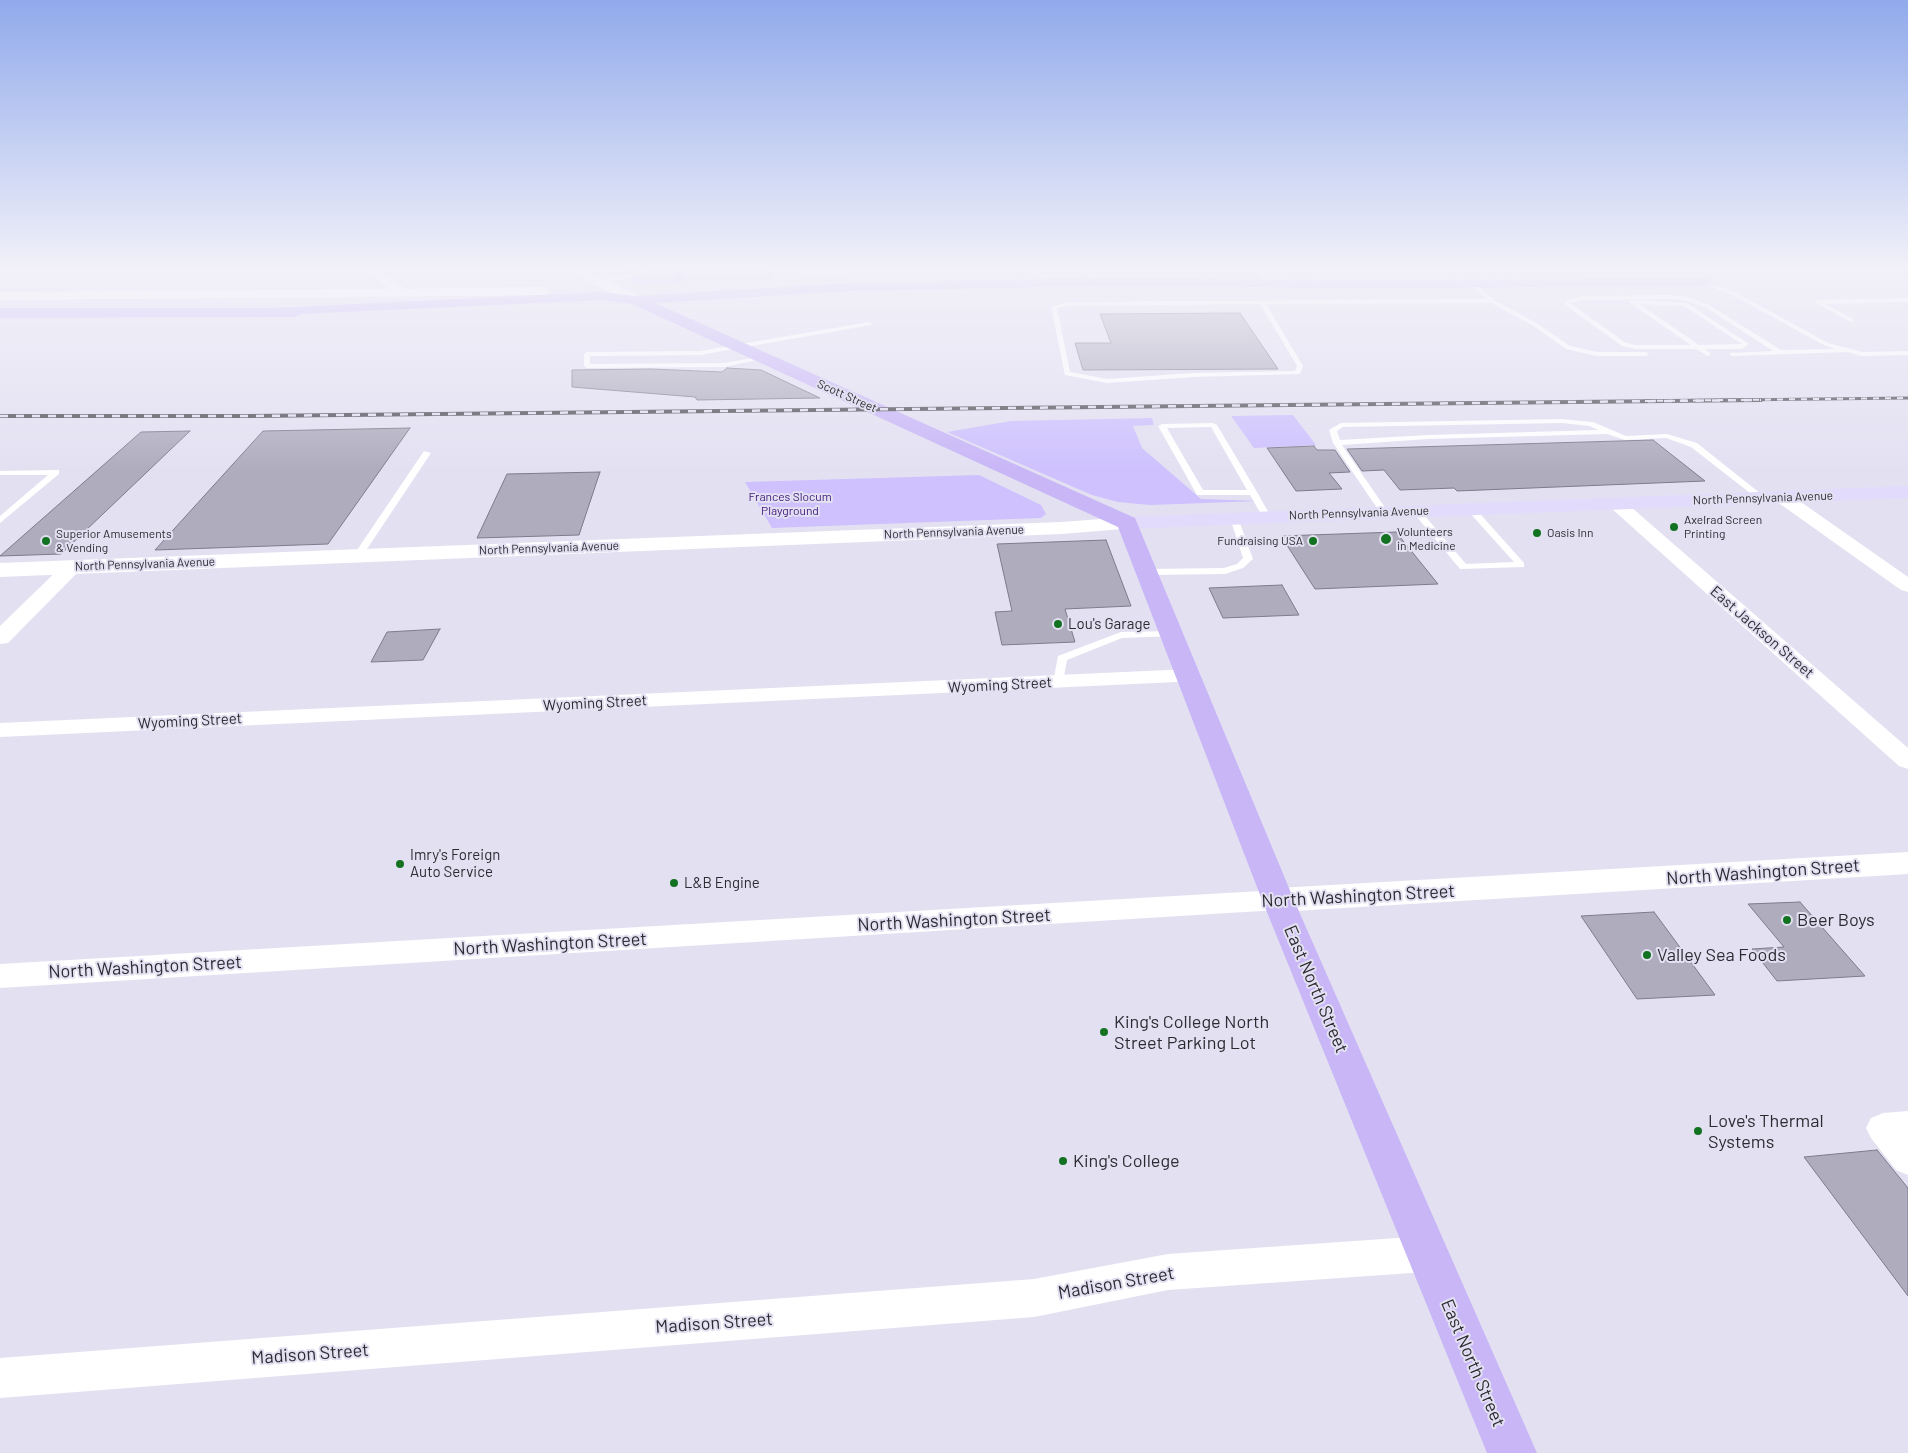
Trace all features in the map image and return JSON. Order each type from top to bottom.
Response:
[{"type":"main road","name":"Scott Street","points":[[712,335],[1127,523]]},
{"type":"main road","name":"North Pennsylvania Avenue","points":[[1127,523],[1908,492]]},
{"type":"main road","name":"East North Street","points":[[1127,523],[1190,676],[1278,900],[1383,1146],[1426,1254],[1512,1453]]},
{"type":"street","points":[[1772,497],[1908,586]]},
{"type":"street","name":"East Jackson Street","points":[[1617,504],[1908,761]]},
{"type":"street","name":"North Pennsylvania Avenue","points":[[0,570],[1062,528],[1127,523]]},
{"type":"street","points":[[0,638],[72,567]]},
{"type":"street","name":"Wyoming Street","points":[[0,730],[1190,676]]},
{"type":"street","name":"North Washington Street","points":[[0,976],[1908,863]]},
{"type":"street","points":[[1908,1126],[1883,1128],[1908,1159]]},
{"type":"street","name":"Madison Street","points":[[0,1378],[1034,1298],[1168,1272],[1426,1254]]},
{"type":"lane","points":[[763,358],[724,365],[587,366],[587,354],[700,353],[735,345],[801,335]]},
{"type":"lane","points":[[1060,335],[1068,374],[1108,382],[1193,375],[1298,372],[1300,366],[1281,335]]},
{"type":"lane","points":[[1549,335],[1562,345],[1576,351],[1606,355],[1850,350]]},
{"type":"lane","points":[[1607,335],[1618,343],[1636,347],[1742,347],[1746,344],[1732,335]]},
{"type":"lane","points":[[1680,335],[1708,354]]},
{"type":"lane","points":[[1752,335],[1778,351]]},
{"type":"lane","points":[[1809,335],[1826,344],[1862,354],[1908,353]]},
{"type":"lane","points":[[1647,340],[1658,347]]},
{"type":"lane","points":[[1384,512],[1337,443],[1333,430],[1341,425],[1562,421],[1590,424],[1625,438],[1668,436],[1694,445],[1772,497]]},
{"type":"lane","points":[[1252,492],[1200,493],[1162,426],[1213,425],[1267,517]]},
{"type":"lane","points":[[1337,443],[1428,437],[1608,432]]},
{"type":"lane","points":[[358,556],[427,453]]},
{"type":"lane","points":[[0,474],[56,472],[0,520]]},
{"type":"lane","points":[[1416,511],[1462,567],[1521,565],[1471,509]]},
{"type":"lane","points":[[1147,572],[1225,571],[1240,566],[1248,559],[1234,518]]},
{"type":"lane","points":[[1058,682],[1062,658],[1121,635],[1172,634]]},
{"type":"green space","points":[[1293,415],[1316,445],[1254,448],[1231,416]]},
{"type":"green space","points":[[1152,418],[1154,425],[1133,426],[1142,448],[1201,499],[1260,501],[1150,505],[1118,502],[1092,495],[947,432],[1011,421]]},
{"type":"green space","name":"Frances Slocum Playground","points":[[979,475],[1041,505],[1046,514],[1041,518],[772,528],[745,482]]},
{"type":"building","points":[[1108,335],[1255,335],[1278,369],[1083,370],[1075,343],[1111,343]]},
{"type":"building","points":[[727,368],[761,370],[820,398],[697,400],[695,397],[572,387],[572,370],[651,369],[722,372]]},
{"type":"building","points":[[410,428],[328,544],[155,550],[263,431]]},
{"type":"building","points":[[190,431],[61,554],[0,556],[141,432]]},
{"type":"building","points":[[1653,440],[1705,481],[1457,491],[1454,488],[1400,490],[1384,470],[1362,471],[1347,449]]},
{"type":"building","points":[[1314,446],[1317,450],[1335,450],[1350,472],[1329,473],[1342,489],[1296,491],[1267,448]]},
{"type":"building","points":[[600,472],[579,535],[477,538],[507,474]]},
{"type":"building","points":[[1396,532],[1438,584],[1315,589],[1281,536]]},
{"type":"building","points":[[1106,540],[1131,606],[1065,609],[1075,642],[1002,645],[995,612],[1012,611],[997,544]]},
{"type":"building","points":[[1282,585],[1299,615],[1223,618],[1209,588]]},
{"type":"building","points":[[440,629],[423,660],[371,662],[387,632]]},
{"type":"building","points":[[1800,902],[1865,976],[1777,981],[1752,949],[1784,947],[1748,904]]},
{"type":"building","name":"Valley Sea Foods","points":[[1654,912],[1715,995],[1637,999],[1581,916]]},
{"type":"building","points":[[1877,1150],[1908,1188],[1908,1296],[1804,1157]]},
{"type":"railway","points":[[1645,401],[1908,398]]},
{"type":"railway","points":[[0,416],[249,416],[1761,400]]},
{"type":"place","name":"Axelrad Screen Printing","points":[[1674,527]]},
{"type":"place","name":"Oasis Inn","points":[[1537,533]]},
{"type":"place","name":"Volunteers in Medicine","points":[[1386,539]]},
{"type":"place","name":"Superior Amusements & Vending","points":[[46,541]]},
{"type":"place","name":"Fundraising USA","points":[[1313,541]]},
{"type":"place","name":"Lou's Garage","points":[[1058,624]]},
{"type":"place","name":"Imry's Foreign Auto Service","points":[[400,864]]},
{"type":"place","name":"L&B Engine","points":[[674,883]]},
{"type":"place","name":"Beer Boys","points":[[1787,920]]},
{"type":"place","name":"Valley Sea Foods","points":[[1647,955]]},
{"type":"place","name":"King's College North Street Parking Lot","points":[[1104,1032]]},
{"type":"place","name":"Love's Thermal Systems","points":[[1698,1131]]},
{"type":"place","name":"King's College","points":[[1063,1161]]}]
